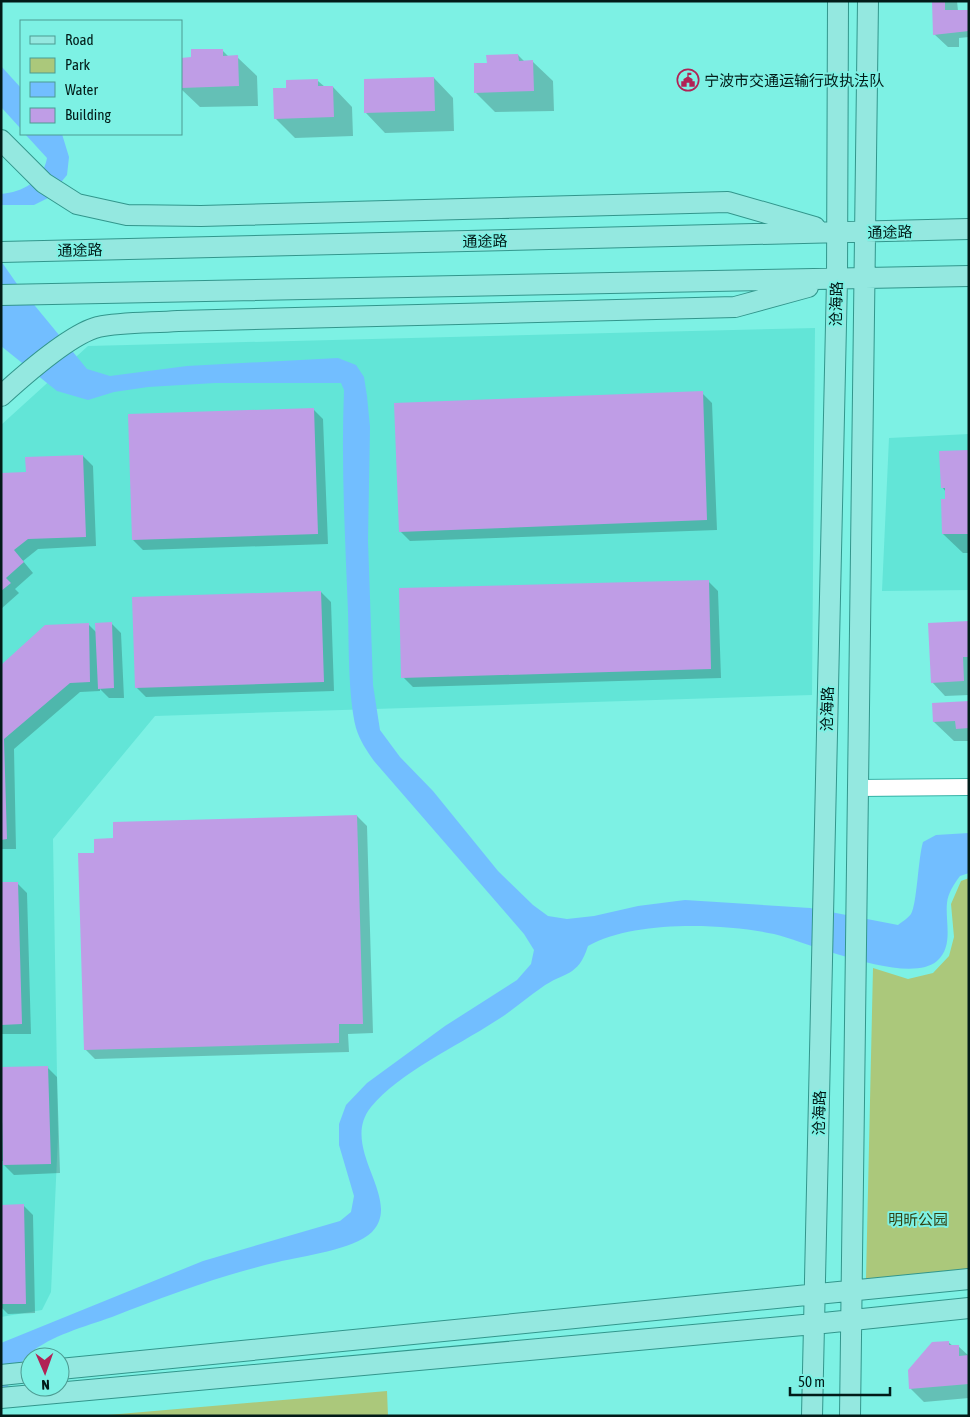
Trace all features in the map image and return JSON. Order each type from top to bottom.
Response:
[{"type":"main road","name":"沧海路","points":[[812,1416],[837,279],[838,1]]},
{"type":"main road","name":"沧海路","points":[[850,1416],[868,1]]},
{"type":"main road","points":[[1,140],[44,182],[77,204],[127,215],[201,216],[728,202],[836,232]]},
{"type":"main road","name":"通途路","points":[[3,252],[969,230]]},
{"type":"main road","points":[[1,295],[969,276]]},
{"type":"main road","points":[[1,396],[26,373],[75,338],[97,327],[178,321],[735,307],[837,279]]},
{"type":"main road","points":[[411,287],[515,313]]},
{"type":"main road","points":[[70,1368],[969,1279]]},
{"type":"main road","points":[[1,1398],[814,1324],[969,1308]]},
{"type":"main road","points":[[1,1375],[20,1373]]},
{"type":"street","points":[[858,788],[969,787]]},
{"type":"shaded area","points":[[815,328],[812,695],[155,716],[53,839],[58,1135],[51,1292],[42,1310],[1,1317],[1,425],[88,346]]},
{"type":"shaded area","points":[[969,434],[969,590],[882,591],[889,438]]},
{"type":"green space","name":"明昕公园","points":[[969,878],[969,1270],[866,1279],[873,968],[908,979],[933,973],[949,956],[954,937],[951,904],[961,881]]},
{"type":"green space","points":[[387,1391],[388,1416],[96,1416]]},
{"type":"water","points":[[1,66],[20,87],[20,128],[1,107]]},
{"type":"water","points":[[26,135],[62,135],[69,157],[67,175],[48,198],[34,205],[1,205],[1,194],[17,191],[31,184],[41,173],[47,158]]},
{"type":"water","points":[[1,261],[17,284],[87,369],[110,376],[187,366],[338,358],[356,365],[364,377],[370,427],[368,541],[373,685],[380,730],[400,757],[433,791],[498,871],[533,905],[548,916],[567,919],[594,916],[638,906],[685,900],[810,908],[898,925],[911,914],[913,909],[923,842],[936,835],[969,833],[969,873],[960,876],[949,896],[947,903],[948,934],[942,955],[937,961],[923,967],[904,969],[858,960],[774,934],[753,930],[705,926],[653,928],[629,932],[588,946],[580,964],[575,969],[549,983],[500,1018],[412,1071],[371,1107],[363,1123],[362,1139],[365,1156],[381,1204],[380,1219],[372,1232],[364,1238],[340,1248],[257,1267],[173,1294],[69,1332],[38,1347],[20,1347],[20,1364],[1,1400],[1,1343],[203,1261],[340,1221],[351,1212],[354,1196],[339,1145],[339,1124],[346,1105],[367,1083],[445,1026],[517,980],[531,964],[534,950],[524,934],[374,761],[366,750],[356,728],[349,670],[343,472],[344,390],[341,383],[215,383],[148,387],[114,392],[88,400],[57,391],[1,346]]},
{"type":"building","points":[[932,1],[945,1],[945,10],[969,10],[969,31],[933,35]]},
{"type":"building","points":[[191,49],[223,49],[223,56],[238,55],[239,86],[182,88],[182,58],[191,57]]},
{"type":"building","points":[[518,54],[519,61],[533,60],[534,91],[474,93],[474,63],[487,63],[486,55]]},
{"type":"building","points":[[434,77],[435,111],[364,113],[364,79]]},
{"type":"building","points":[[318,79],[318,86],[333,86],[334,117],[274,119],[273,88],[286,88],[286,80]]},
{"type":"building","points":[[703,391],[707,520],[399,532],[394,403]]},
{"type":"building","points":[[314,408],[318,534],[132,540],[128,414]]},
{"type":"building","points":[[969,450],[969,534],[942,534],[941,499],[945,499],[945,488],[941,488],[939,451]]},
{"type":"building","points":[[83,455],[86,537],[28,539],[14,550],[24,562],[6,578],[11,583],[1,591],[1,473],[26,472],[25,457]]},
{"type":"building","points":[[709,580],[711,669],[401,678],[399,588]]},
{"type":"building","points":[[321,591],[324,682],[135,688],[132,597]]},
{"type":"building","points":[[969,621],[969,657],[963,657],[964,681],[931,683],[928,623]]},
{"type":"building","points":[[112,622],[114,688],[98,689],[95,623]]},
{"type":"building","points":[[89,623],[90,682],[70,683],[4,739],[7,839],[1,840],[1,665],[45,625]]},
{"type":"building","points":[[969,701],[969,728],[956,729],[955,721],[933,722],[932,703]]},
{"type":"building","points":[[357,815],[363,1024],[339,1024],[339,1043],[84,1050],[78,853],[94,853],[94,839],[113,838],[113,822]]},
{"type":"building","points":[[1,882],[18,882],[22,1024],[1,1025]]},
{"type":"building","points":[[48,1066],[51,1164],[3,1165],[1,1067]]},
{"type":"building","points":[[24,1204],[26,1304],[1,1304],[1,1205]]},
{"type":"building","points":[[949,1341],[949,1345],[959,1345],[959,1356],[969,1355],[969,1384],[909,1389],[908,1370],[932,1342]]},
{"type":"place","name":"宁波市交通运输行政执法队","points":[[688,80]]}]
